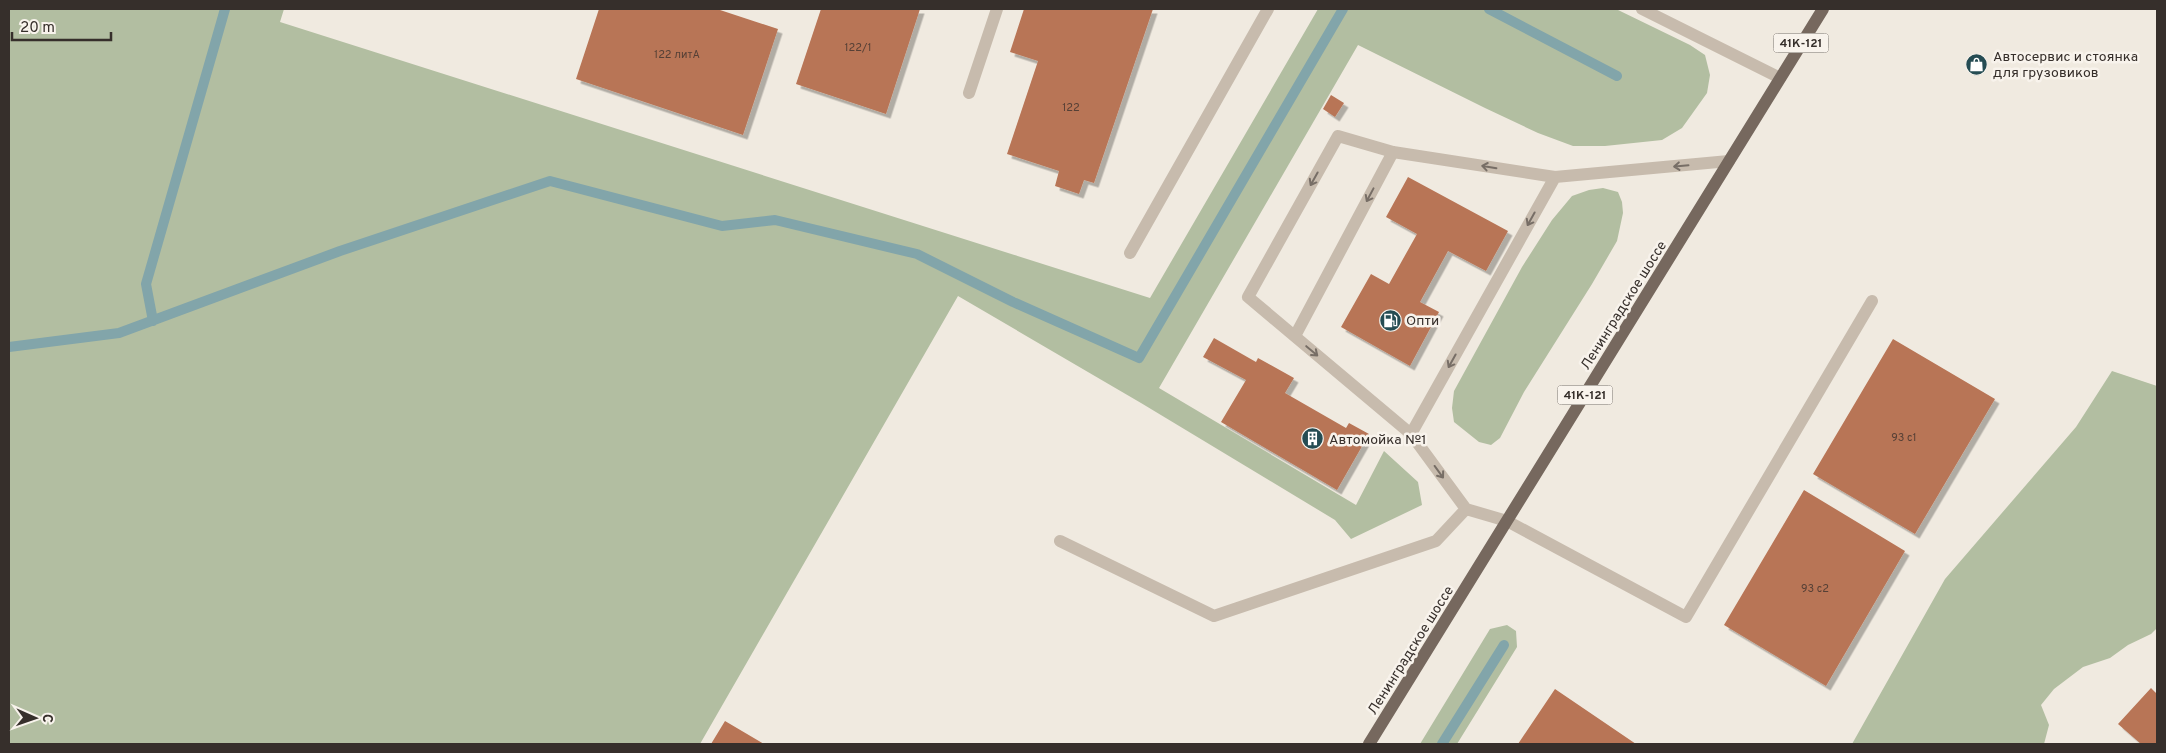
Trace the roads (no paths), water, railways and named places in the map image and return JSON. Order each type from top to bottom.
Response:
[{"type":"main road","name":"Ленинградское шоссе","points":[[1369,744],[1822,9]]},
{"type":"lane","points":[[969,93],[997,9]]},
{"type":"lane","points":[[1130,253],[1268,9]]},
{"type":"lane","points":[[1642,9],[1780,78]]},
{"type":"lane","points":[[1729,161],[1555,177],[1393,152],[1338,136],[1248,297],[1411,434],[1466,510],[1507,521],[1686,617],[1872,301]]},
{"type":"lane","points":[[1295,336],[1393,152]]},
{"type":"lane","points":[[1411,434],[1555,177]]},
{"type":"lane","points":[[1060,541],[1214,616],[1436,541],[1466,510]]},
{"type":"waterway","points":[[153,321],[146,284],[225,9]]},
{"type":"waterway","points":[[9,347],[119,333],[340,251],[550,181],[722,226],[775,220],[917,254],[1013,302],[1139,358],[1343,9]]},
{"type":"waterway","points":[[1489,9],[1617,76]]},
{"type":"waterway","points":[[1442,744],[1504,645]]},
{"type":"place","name":"Автосервис и стоянка для грузовиков","points":[[1977,64]]},
{"type":"place","name":"Опти","points":[[1390,320]]},
{"type":"place","name":"Автомойка №1","points":[[1313,439]]}]
